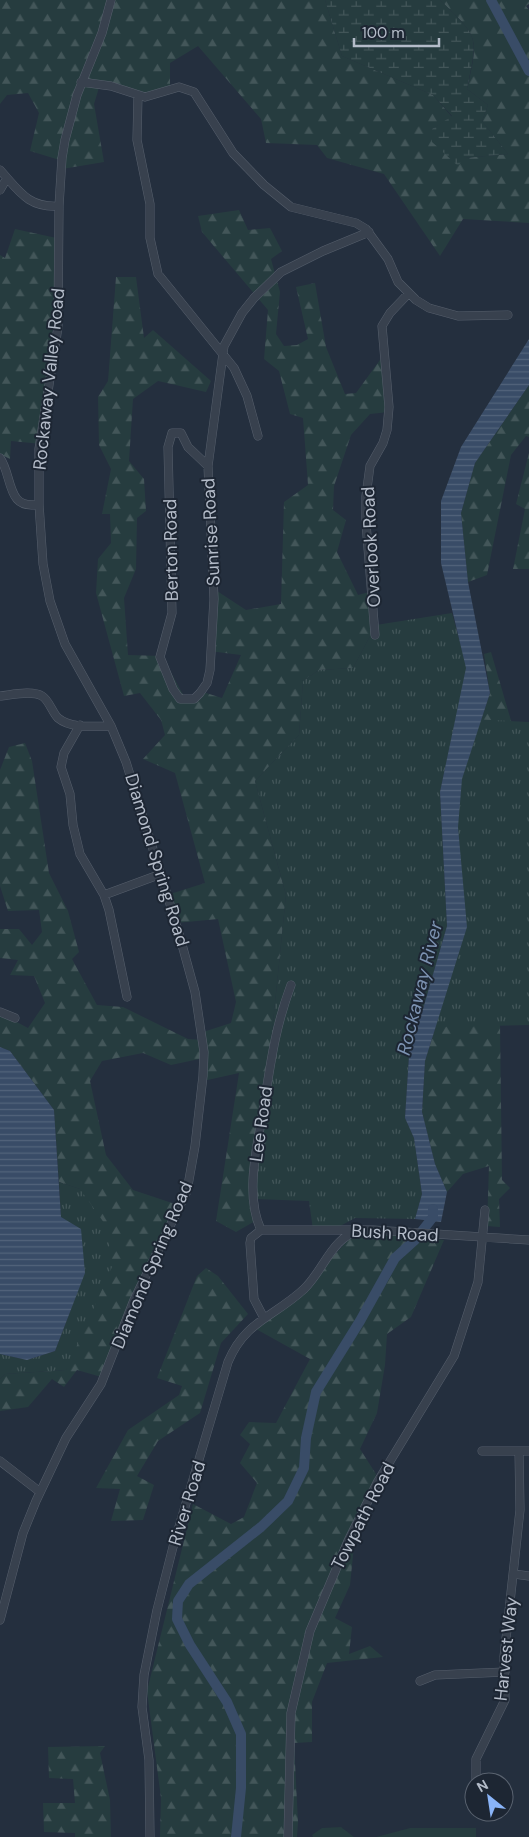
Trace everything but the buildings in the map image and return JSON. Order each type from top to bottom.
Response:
[{"type":"street","name":"Rockaway Valley Road","points":[[92,695],[65,644],[50,601],[43,564],[40,504],[42,425],[58,327],[59,206],[65,140],[81,82],[102,32],[111,0]]},
{"type":"street","points":[[81,82],[111,86],[145,98],[179,87],[194,92],[233,153],[283,202],[303,211],[356,223],[369,232],[388,259],[398,282],[408,294],[429,308],[458,316],[508,315]]},
{"type":"street","points":[[138,95],[136,140],[150,204],[150,238],[155,267],[165,285],[223,357],[235,362],[236,373],[247,396],[258,436]]},
{"type":"street","points":[[0,170],[30,201],[47,206],[59,206]]},
{"type":"street","points":[[0,190],[7,178]]},
{"type":"street","name":"Sunrise Road","points":[[195,698],[207,683],[213,618],[208,466],[224,346],[242,313],[266,284],[298,263],[369,232]]},
{"type":"street","name":"Overlook Road","points":[[375,635],[366,523],[366,494],[370,466],[383,443],[387,430],[389,407],[382,326],[390,313],[408,294]]},
{"type":"street","name":"Berton Road","points":[[195,698],[188,700],[180,699],[173,689],[160,657],[172,613],[168,447],[172,432],[181,433],[188,447],[208,466]]},
{"type":"street","points":[[0,458],[13,495],[22,503],[30,506],[40,504]]},
{"type":"street","points":[[0,696],[36,694],[43,696],[58,718],[80,725],[111,726]]},
{"type":"street","name":"Diamond Spring Road","points":[[0,1620],[23,1533],[40,1492],[66,1438],[107,1372],[134,1300],[181,1205],[192,1173],[203,1076],[203,1044],[189,966],[126,762],[111,726],[92,695]]},
{"type":"street","points":[[80,725],[64,753],[61,767],[70,794],[73,825],[80,854],[104,895],[113,924],[115,945],[121,963],[127,997]]},
{"type":"street","points":[[104,895],[161,874]]},
{"type":"street","name":"Lee Road","points":[[261,1230],[255,1214],[255,1146],[274,1040],[291,985]]},
{"type":"street","points":[[0,1012],[15,1018]]},
{"type":"street","name":"Towpath Road","points":[[288,1837],[291,1713],[310,1631],[348,1541],[378,1481],[454,1356],[474,1299],[485,1210]]},
{"type":"street","points":[[261,1230],[251,1238],[250,1243],[254,1299],[264,1318]]},
{"type":"street","name":"Bush Road","points":[[261,1230],[361,1230],[412,1232],[482,1239],[529,1240]]},
{"type":"street","name":"River Road","points":[[150,1837],[151,1787],[142,1693],[157,1610],[228,1362],[236,1343],[247,1330],[304,1288],[343,1238],[348,1234],[361,1230]]},
{"type":"street","points":[[482,1451],[529,1451]]},
{"type":"street","name":"Harvest Way","points":[[476,1772],[476,1759],[505,1700],[504,1657],[520,1510],[519,1451]]},
{"type":"street","points":[[0,1461],[40,1492]]},
{"type":"street","points":[[514,1574],[529,1576]]},
{"type":"street","points":[[420,1681],[435,1676],[505,1672]]},
{"type":"green space","points":[[0,0],[325,0],[342,56],[433,95],[452,117],[432,129],[464,158],[508,154],[482,121],[488,105],[467,89],[473,58],[473,39],[462,22],[440,0],[529,0],[529,4],[526,6],[529,10],[529,223],[463,219],[440,256],[384,174],[327,158],[317,145],[266,143],[261,119],[198,46],[170,63],[170,88],[148,98],[101,81],[94,104],[104,162],[62,169],[63,161],[30,151],[39,113],[28,93],[7,95],[0,104]]},
{"type":"green space","points":[[325,0],[440,0],[463,23],[473,39],[473,58],[467,89],[488,105],[482,121],[508,154],[464,158],[458,166],[432,142],[432,129],[452,116],[433,95],[342,56]]},
{"type":"green space","points":[[239,210],[248,230],[270,228],[282,251],[271,259],[280,292],[276,334],[284,346],[297,345],[308,339],[296,287],[315,283],[326,347],[345,394],[356,393],[385,353],[389,412],[370,414],[351,435],[334,486],[333,510],[346,520],[337,552],[358,595],[373,591],[376,625],[353,668],[319,670],[303,681],[299,735],[255,781],[286,895],[255,1199],[257,1220],[236,1232],[216,1221],[239,1073],[203,1081],[204,1058],[171,1065],[143,1053],[102,1061],[90,1081],[106,1155],[133,1190],[181,1206],[105,1378],[77,1370],[64,1387],[52,1379],[28,1407],[0,1411],[0,1379],[5,1374],[66,1370],[80,1189],[59,1182],[54,1110],[10,1051],[0,1047],[0,1013],[28,1028],[45,1003],[34,976],[10,975],[18,960],[0,958],[0,929],[19,929],[32,945],[42,932],[39,910],[8,911],[0,886],[0,770],[9,747],[25,743],[32,761],[49,873],[68,911],[79,952],[72,959],[97,1005],[123,1007],[188,1039],[204,1040],[203,1032],[231,1023],[236,1002],[218,919],[176,923],[167,895],[205,883],[175,773],[143,759],[165,735],[161,720],[140,693],[124,696],[96,593],[98,559],[111,543],[110,514],[102,514],[111,469],[99,445],[98,397],[108,381],[116,277],[136,277],[144,338],[153,330],[211,381],[206,392],[158,381],[133,399],[129,461],[144,479],[146,511],[137,518],[136,569],[124,598],[128,655],[162,656],[187,702],[203,692],[222,698],[241,655],[209,651],[214,589],[246,610],[281,604],[284,502],[308,485],[303,418],[290,414],[279,371],[264,359],[268,310],[202,232],[198,216]]},
{"type":"green space","points":[[15,229],[61,239],[42,444],[11,441],[10,459],[0,454],[0,255],[5,258]]},
{"type":"green space","points":[[529,385],[529,437],[526,436],[511,455],[487,575],[468,582],[461,513],[475,463]]},
{"type":"green space","points":[[529,453],[529,569],[513,569],[525,509],[516,504]]},
{"type":"green space","points":[[452,613],[467,668],[440,792],[447,926],[423,1010],[408,1020],[418,1020],[410,1040],[405,1118],[414,1138],[422,1194],[415,1219],[355,1218],[331,1231],[313,1230],[309,1201],[255,1199],[286,895],[255,781],[299,735],[303,681],[319,670],[353,668],[376,625]]},
{"type":"green space","points":[[491,652],[512,724],[529,723],[500,1025],[502,1180],[510,1188],[499,1199],[500,1227],[487,1226],[489,1166],[463,1174],[447,1192],[435,1164],[422,1112],[425,1061],[467,927],[462,779],[490,693],[484,654]]},
{"type":"green space","points":[[472,719],[529,722],[529,1025],[429,1027],[450,955],[451,824]]},
{"type":"green space","points":[[59,1182],[80,1189],[107,1227],[112,1267],[66,1370],[5,1374],[0,1379],[0,1354],[27,1360],[55,1351],[85,1273],[61,1217]]},
{"type":"green space","points":[[360,1234],[392,1234],[444,1240],[411,1317],[387,1334],[385,1365],[377,1413],[360,1449],[376,1474],[354,1546],[350,1585],[335,1618],[352,1627],[349,1654],[370,1646],[383,1657],[327,1663],[312,1702],[312,1742],[294,1743],[297,1837],[160,1837],[161,1798],[147,1691],[193,1504],[231,1524],[244,1517],[257,1483],[240,1463],[250,1444],[240,1435],[249,1422],[276,1423],[310,1359],[256,1329],[285,1309],[349,1239]]},
{"type":"green space","points":[[206,1268],[218,1276],[248,1314],[221,1343],[200,1413],[158,1441],[137,1476],[154,1485],[143,1520],[111,1521],[120,1489],[96,1488],[128,1430],[179,1395],[182,1386],[157,1378],[197,1276]]},
{"type":"green space","points":[[105,1746],[100,1753],[110,1800],[111,1837],[75,1837],[75,1833],[44,1832],[43,1803],[75,1803],[73,1779],[49,1778],[48,1747]]},
{"type":"green space","points":[[341,1827],[354,1837],[313,1837],[312,1835],[322,1828]]},
{"type":"green space","points":[[410,1828],[476,1828],[476,1837],[376,1837]]},
{"type":"water","points":[[529,339],[529,385],[475,463],[461,513],[468,582],[490,693],[462,779],[458,827],[467,927],[425,1061],[422,1112],[435,1164],[447,1192],[441,1222],[415,1219],[422,1194],[414,1138],[405,1118],[410,1040],[418,1020],[407,1021],[423,1009],[447,926],[440,792],[466,668],[441,563],[441,501],[461,447]]},
{"type":"water","points":[[0,1047],[10,1051],[54,1110],[61,1217],[81,1229],[85,1273],[55,1351],[27,1360],[0,1354]]},
{"type":"waterway","name":"Rockaway River","points":[[491,0],[529,71]]},
{"type":"waterway","name":"Rockaway River","points":[[236,1837],[241,1788],[241,1734],[227,1702],[190,1645],[177,1619],[178,1601],[189,1584],[261,1527],[288,1501],[304,1468],[306,1438],[316,1392],[360,1321],[395,1258],[415,1240],[433,1217],[433,1209]]}]
